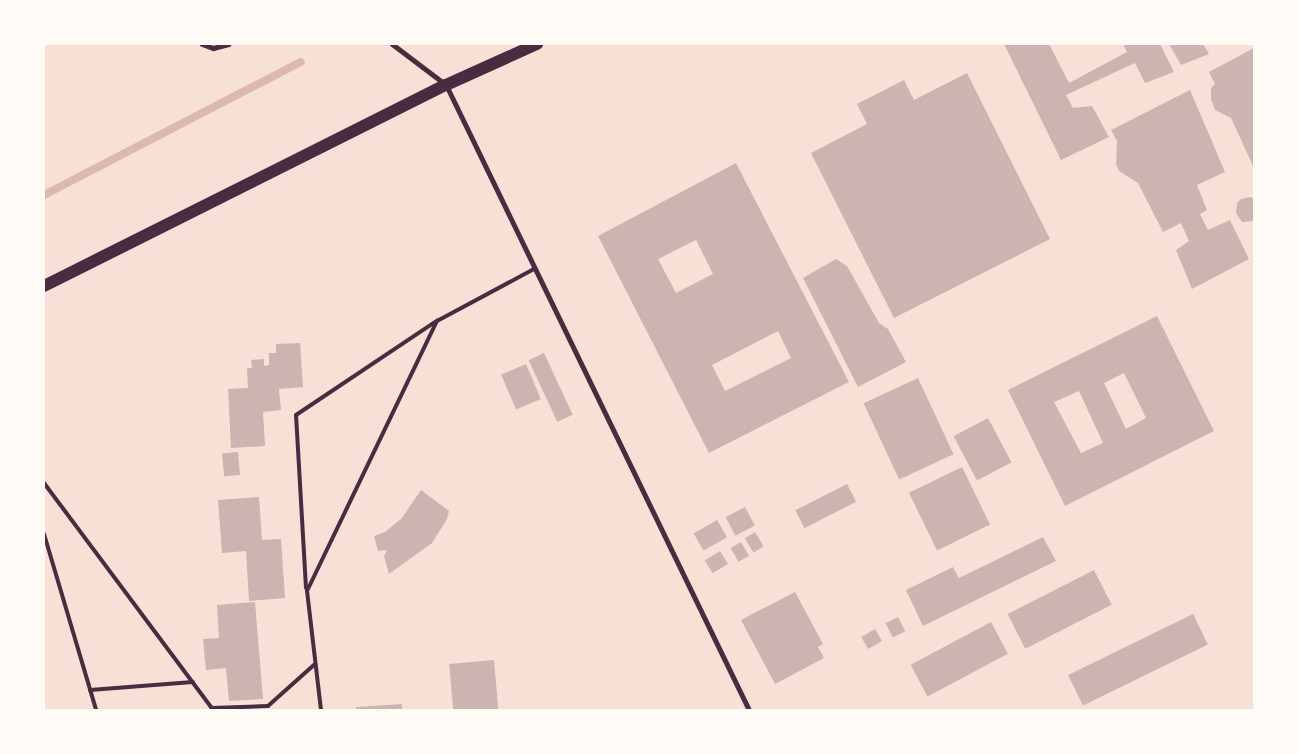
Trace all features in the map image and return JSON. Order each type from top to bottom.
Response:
[{"type":"main road","points":[[44,286],[446,84],[538,44]]},
{"type":"street","points":[[202,44],[213,48],[228,44]]},
{"type":"street","points":[[392,44],[446,84],[749,710]]},
{"type":"lane","points":[[321,710],[307,590],[296,415],[437,321],[534,269]]},
{"type":"lane","points":[[307,590],[437,321]]},
{"type":"lane","points":[[44,483],[212,708],[268,706],[316,664]]},
{"type":"lane","points":[[44,534],[96,710]]},
{"type":"lane","points":[[90,690],[193,682]]},
{"type":"building","points":[[1004,44],[1049,44],[1069,83],[1127,52],[1123,44],[1160,44],[1174,72],[1145,83],[1135,63],[1066,95],[1073,108],[1092,106],[1109,137],[1061,160]]},
{"type":"building","points":[[1169,44],[1203,44],[1209,54],[1181,65]]},
{"type":"building","points":[[1254,48],[1254,168],[1231,118],[1215,110],[1211,99],[1211,88],[1215,84],[1209,72]]},
{"type":"building","points":[[967,73],[1050,239],[894,318],[811,153],[867,124],[857,104],[904,80],[914,100]]},
{"type":"building","points":[[1190,90],[1225,172],[1197,185],[1207,210],[1200,214],[1208,230],[1230,220],[1249,259],[1192,289],[1176,250],[1189,241],[1181,223],[1163,232],[1138,183],[1119,171],[1116,164],[1117,141],[1111,130]]},
{"type":"building","points":[[736,163],[849,382],[709,453],[598,236]],"holes":[[[696,240],[713,274],[676,293],[658,259]],[[778,331],[791,358],[725,391],[712,365]]]},
{"type":"building","points":[[1251,197],[1254,200],[1254,221],[1242,222],[1236,213],[1237,203],[1241,199]]},
{"type":"building","points":[[836,259],[847,266],[879,323],[888,329],[906,362],[858,387],[803,278]]},
{"type":"building","points":[[1157,316],[1214,431],[1065,506],[1008,390]],"holes":[[[1124,373],[1146,418],[1126,429],[1104,383]],[[1079,391],[1103,443],[1081,453],[1054,402]]]},
{"type":"building","points":[[300,343],[303,387],[279,389],[281,410],[263,412],[265,446],[231,448],[228,389],[248,388],[247,368],[252,368],[251,360],[264,359],[264,366],[269,365],[269,353],[276,353],[276,344]]},
{"type":"building","points":[[544,353],[573,415],[557,422],[529,360]]},
{"type":"building","points":[[526,364],[541,399],[516,410],[501,375]]},
{"type":"building","points":[[918,378],[953,454],[899,479],[864,403]]},
{"type":"building","points":[[988,418],[1011,462],[977,480],[954,436]]},
{"type":"building","points":[[238,452],[240,475],[224,476],[222,453]]},
{"type":"building","points":[[962,467],[990,525],[937,550],[909,493]]},
{"type":"building","points":[[847,484],[856,502],[804,528],[795,510]]},
{"type":"building","points":[[421,490],[449,511],[447,519],[432,543],[389,574],[384,556],[387,550],[378,551],[374,536],[385,532],[402,518]]},
{"type":"building","points":[[259,497],[262,540],[281,539],[285,598],[249,601],[246,551],[222,553],[218,500]]},
{"type":"building","points":[[745,507],[755,526],[735,536],[726,517]]},
{"type":"building","points":[[717,520],[727,537],[704,551],[694,534]]},
{"type":"building","points":[[755,532],[764,547],[753,553],[745,538]]},
{"type":"building","points":[[1043,537],[1056,561],[923,626],[906,590],[953,567],[959,578]]},
{"type":"building","points":[[741,542],[749,556],[739,562],[731,548]]},
{"type":"building","points":[[720,551],[728,564],[713,573],[705,561]]},
{"type":"building","points":[[1094,570],[1112,605],[1025,649],[1008,614]]},
{"type":"building","points":[[795,592],[823,644],[818,647],[824,658],[775,684],[741,620]]},
{"type":"building","points":[[255,602],[263,699],[229,701],[226,668],[206,670],[203,639],[219,638],[217,605]]},
{"type":"building","points":[[1193,614],[1208,645],[1083,705],[1068,675]]},
{"type":"building","points":[[898,617],[905,631],[893,638],[886,623]]},
{"type":"building","points":[[991,622],[1008,654],[928,697],[911,665]]},
{"type":"building","points":[[875,629],[882,641],[868,649],[861,637]]},
{"type":"building","points":[[494,660],[498,710],[453,710],[449,664]]},
{"type":"building","points":[[402,704],[402,710],[357,710],[356,707]]},
{"type":"waterway","points":[[44,195],[301,62]]}]
